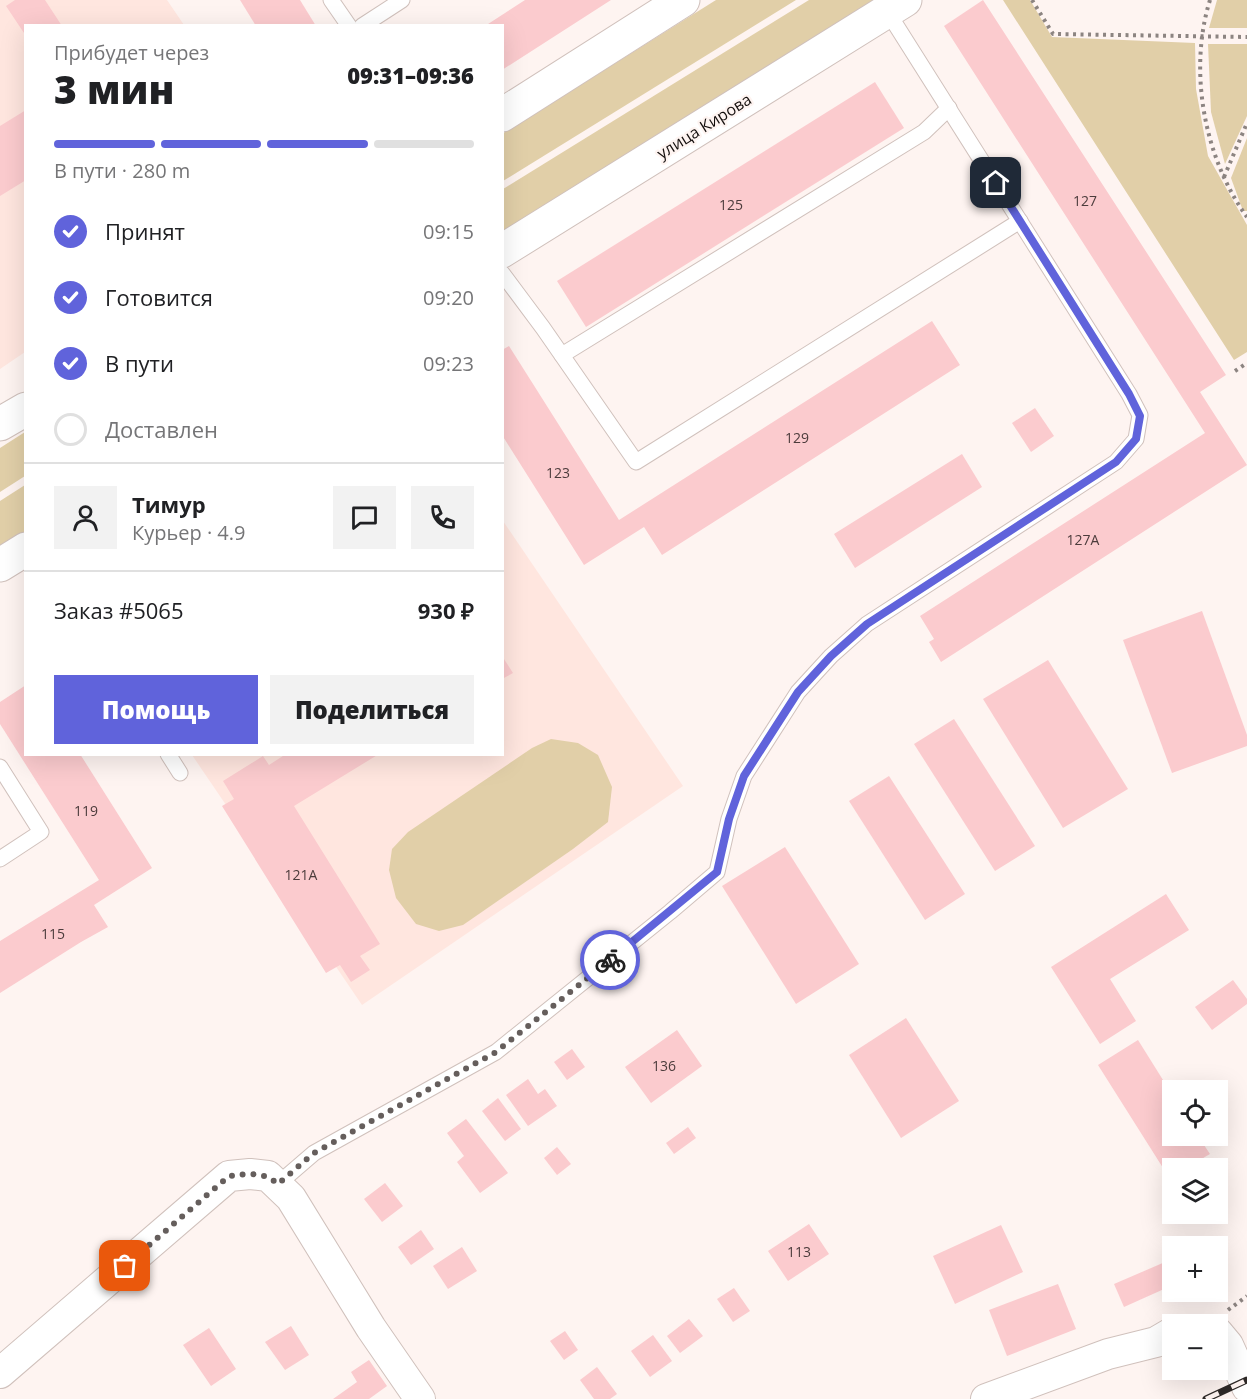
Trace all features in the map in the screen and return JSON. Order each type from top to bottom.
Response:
[{"type":"main road","points":[[504,113],[683,0]]},
{"type":"main road","name":"улица Кирова","points":[[504,251],[896,6]]},
{"type":"main road","points":[[0,424],[24,410]]},
{"type":"main road","points":[[0,565],[24,550]]},
{"type":"street","points":[[0,1373],[229,1176],[250,1174],[273,1180],[291,1198],[370,1328],[420,1399]]},
{"type":"street","points":[[986,1399],[1108,1354],[1162,1338]]},
{"type":"street","points":[[1228,1345],[1247,1387]]},
{"type":"lane","points":[[331,0],[348,24]]},
{"type":"lane","points":[[365,24],[399,1]]},
{"type":"lane","points":[[273,1180],[314,1153],[496,1052],[717,872],[729,819],[744,776],[798,692],[831,656],[867,624],[1116,462],[1136,439],[1140,416],[1129,394],[948,108],[896,6]]},
{"type":"lane","points":[[562,355],[924,132],[948,108]]},
{"type":"lane","points":[[504,276],[636,462],[1020,221]]},
{"type":"lane","points":[[169,756],[180,773]]},
{"type":"lane","points":[[0,767],[41,832],[0,859]]},
{"type":"path","points":[[1032,0],[1053,34],[1247,37]]},
{"type":"path","points":[[1210,0],[1202,37],[1200,75],[1206,121],[1216,160],[1233,197],[1245,211],[1247,217]]},
{"type":"path","points":[[1224,178],[1247,123]]},
{"type":"path","points":[[1235,371],[1247,363]]},
{"type":"shaded area","points":[[0,0],[167,0],[183,24],[24,24],[24,353],[0,369]]},
{"type":"shaded area","points":[[716,0],[796,0],[504,180],[504,133]]},
{"type":"shaded area","points":[[809,0],[884,0],[504,236],[504,188]]},
{"type":"shaded area","points":[[1003,0],[1030,0],[1052,37],[1195,43],[1196,89],[1208,156],[1247,225],[1247,352],[1234,360]]},
{"type":"shaded area","points":[[1217,0],[1247,0],[1247,28],[1209,28]]},
{"type":"shaded area","points":[[1208,44],[1247,44],[1247,116],[1225,164],[1211,112]]},
{"type":"shaded area","points":[[1247,138],[1247,211],[1243,211],[1231,178]]},
{"type":"shaded area","points":[[24,433],[24,477],[0,492],[0,448]]},
{"type":"shaded area","points":[[24,486],[24,534],[0,549],[0,501]]},
{"type":"shaded area","points":[[504,522],[683,786],[362,1005],[193,756],[504,756]]},
{"type":"shaded area","points":[[551,739],[578,743],[598,755],[612,787],[608,822],[463,925],[439,931],[416,924],[396,898],[389,870],[392,849],[408,832],[532,748]]},
{"type":"building","points":[[15,0],[45,0],[61,24],[24,24],[24,33],[6,6]]},
{"type":"building","points":[[240,0],[300,0],[315,24],[255,24]]},
{"type":"building","points":[[525,0],[611,0],[504,69],[504,24],[488,24]]},
{"type":"building","points":[[983,0],[1226,375],[1200,392],[1247,465],[941,662],[929,642],[934,639],[920,616],[1205,433],[944,26]]},
{"type":"building","points":[[875,82],[904,128],[586,327],[557,281]]},
{"type":"building","points":[[24,111],[24,181],[0,196],[0,126]]},
{"type":"building","points":[[932,321],[960,365],[662,555],[644,527],[584,565],[504,438],[504,349],[509,346],[619,520]]},
{"type":"building","points":[[1035,408],[1054,436],[1031,452],[1012,423]]},
{"type":"building","points":[[962,454],[982,487],[855,568],[834,534]]},
{"type":"building","points":[[1202,611],[1247,735],[1247,746],[1172,773],[1123,640]]},
{"type":"building","points":[[504,659],[513,673],[504,678]]},
{"type":"building","points":[[1048,660],[1128,789],[1063,828],[983,699]]},
{"type":"building","points":[[24,686],[24,756],[81,756],[152,868],[94,905],[108,927],[0,993],[0,941],[99,880],[0,724],[0,702]]},
{"type":"building","points":[[954,719],[1035,846],[995,871],[914,744]]},
{"type":"building","points":[[263,756],[269,765],[283,756],[376,756],[294,806],[380,944],[360,956],[370,970],[351,982],[340,965],[326,973],[222,806],[234,799],[223,781]]},
{"type":"building","points":[[889,776],[965,894],[925,920],[849,801]]},
{"type":"building","points":[[785,847],[859,964],[796,1004],[722,886]]},
{"type":"building","points":[[1166,894],[1189,930],[1110,979],[1136,1021],[1100,1044],[1051,967]]},
{"type":"building","points":[[1233,980],[1247,999],[1247,1004],[1212,1030],[1195,1007]]},
{"type":"building","points":[[906,1018],[959,1101],[901,1138],[849,1055]]},
{"type":"building","points":[[677,1030],[702,1066],[651,1103],[625,1067]]},
{"type":"building","points":[[1138,1040],[1163,1080],[1162,1146],[1205,1146],[1210,1154],[1203,1158],[1162,1158],[1162,1166],[1098,1065]]},
{"type":"building","points":[[572,1049],[585,1067],[567,1080],[554,1062]]},
{"type":"building","points":[[528,1079],[538,1094],[545,1089],[557,1106],[528,1126],[506,1095]]},
{"type":"building","points":[[498,1098],[521,1129],[505,1141],[482,1111]]},
{"type":"building","points":[[466,1119],[508,1173],[480,1193],[457,1162],[464,1156],[447,1133]]},
{"type":"building","points":[[688,1127],[696,1138],[674,1154],[666,1143]]},
{"type":"building","points":[[557,1147],[571,1164],[557,1175],[544,1158]]},
{"type":"building","points":[[385,1183],[403,1206],[382,1222],[364,1199]]},
{"type":"building","points":[[809,1224],[829,1254],[788,1281],[768,1251]]},
{"type":"building","points":[[1001,1225],[1023,1272],[955,1304],[933,1256]]},
{"type":"building","points":[[421,1230],[434,1249],[411,1265],[398,1247]]},
{"type":"building","points":[[462,1247],[477,1271],[448,1289],[433,1266]]},
{"type":"building","points":[[1162,1263],[1162,1290],[1124,1307],[1114,1284]]},
{"type":"building","points":[[1058,1284],[1076,1329],[1007,1356],[989,1310]]},
{"type":"building","points":[[734,1288],[750,1311],[733,1322],[717,1299]]},
{"type":"building","points":[[689,1319],[703,1336],[680,1353],[667,1336]]},
{"type":"building","points":[[291,1326],[309,1355],[285,1370],[265,1342]]},
{"type":"building","points":[[209,1328],[236,1369],[211,1386],[183,1345]]},
{"type":"building","points":[[565,1331],[578,1350],[564,1360],[550,1341]]},
{"type":"building","points":[[653,1335],[672,1361],[650,1377],[631,1351]]},
{"type":"building","points":[[369,1360],[387,1386],[369,1399],[333,1399],[357,1382],[351,1372]]},
{"type":"building","points":[[597,1367],[617,1394],[610,1399],[594,1399],[580,1380]]},
{"type":"railway","points":[[1206,1399],[1247,1380]]},
{"type":"way so far","points":[[125,1266],[229,1176],[250,1174],[268,1176],[278,1184],[314,1153],[496,1052],[610,960]]},
{"type":"route","points":[[610,960],[717,872],[729,819],[744,776],[798,692],[831,656],[867,624],[1116,462],[1136,439],[1140,416],[1129,394],[996,183]]}]
